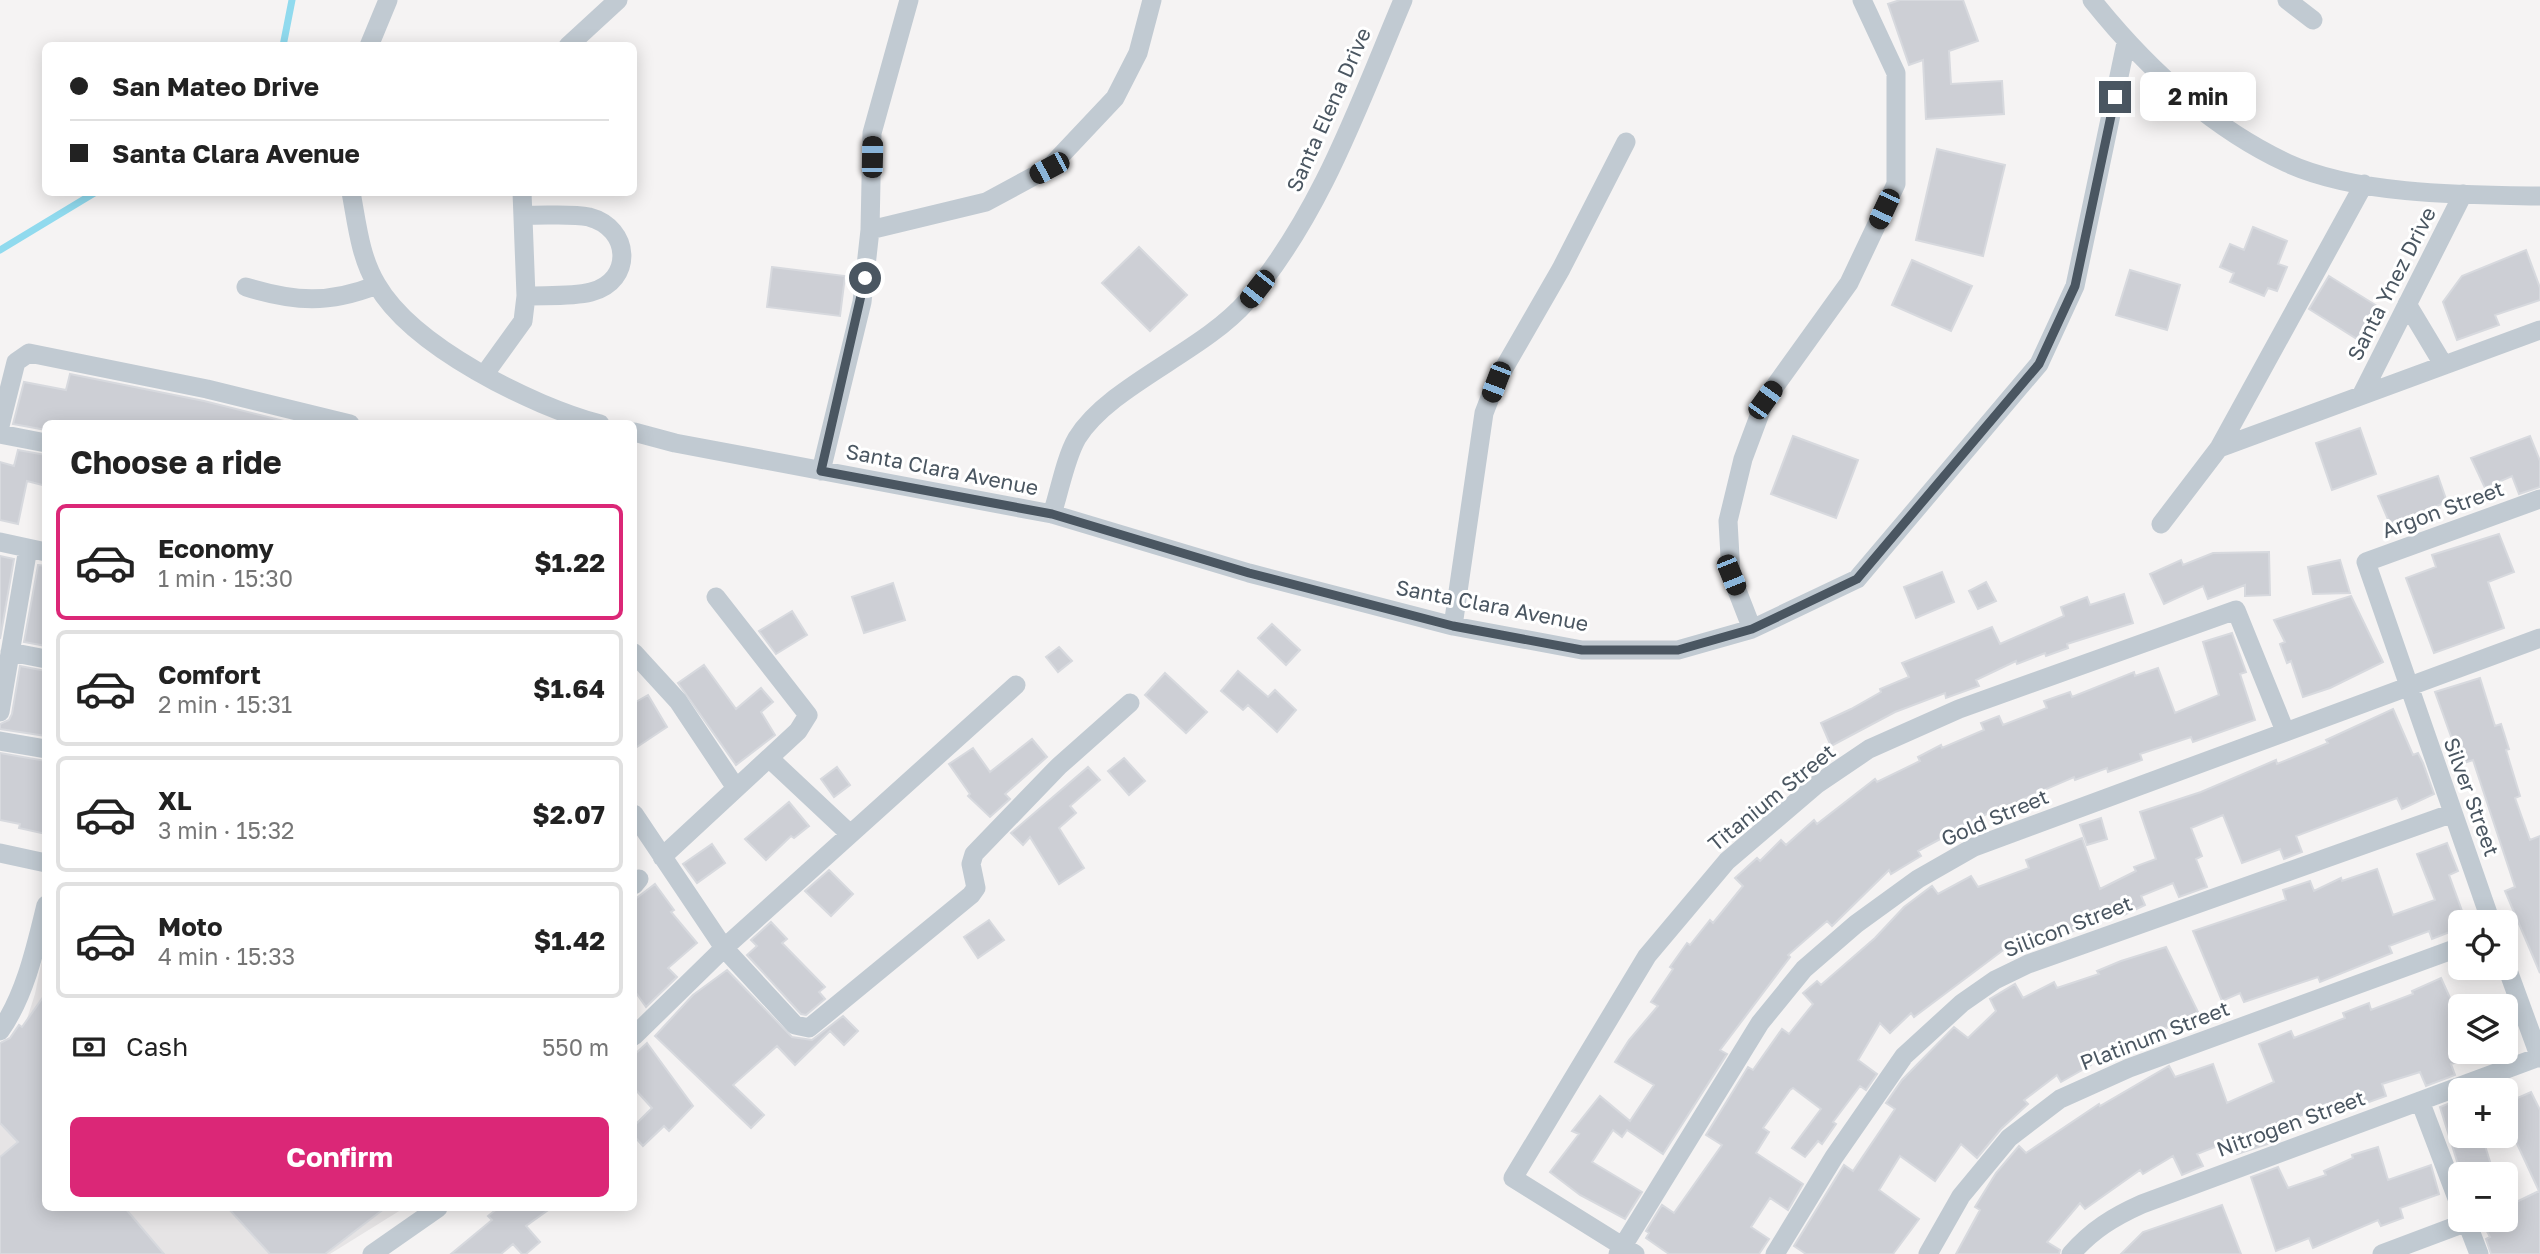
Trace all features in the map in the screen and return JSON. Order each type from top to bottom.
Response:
[{"type":"street","points":[[371,42],[388,0]]},
{"type":"street","points":[[572,42],[618,0]]},
{"type":"street","points":[[821,471],[862,302],[870,230],[872,133],[909,0]]},
{"type":"street","points":[[870,230],[986,202],[1049,168],[1115,98],[1138,53],[1152,0]]},
{"type":"street","name":"Santa Elena Drive","points":[[1052,514],[1077,439],[1103,408],[1195,345],[1245,304],[1281,258],[1327,178],[1403,0]]},
{"type":"street","points":[[1752,629],[1731,575],[1728,521],[1742,459],[1765,400],[1849,283],[1896,184],[1896,73],[1862,0]]},
{"type":"street","points":[[2092,0],[2126,43],[2179,92],[2229,128],[2288,163],[2364,184],[2463,194],[2540,196]]},
{"type":"street","points":[[2287,0],[2314,20]]},
{"type":"street","name":"Santa Clara Avenue","points":[[637,433],[821,471],[1052,514],[1249,573],[1453,626],[1582,650],[1678,650],[1752,629],[1857,579],[2039,364],[2075,286],[2126,43]]},
{"type":"street","points":[[1453,626],[1484,413],[1496,382],[1561,269],[1626,142]]},
{"type":"street","points":[[2161,524],[2219,448],[2364,184]]},
{"type":"street","name":"Santa Ynez Drive","points":[[2362,394],[2463,194]]},
{"type":"street","points":[[352,196],[361,248],[377,285],[410,326],[484,375],[567,415],[585,420]]},
{"type":"street","points":[[484,375],[523,321],[526,296],[522,196]]},
{"type":"street","points":[[524,215],[589,217],[607,225],[624,246],[624,264],[612,281],[591,292],[526,296]]},
{"type":"street","points":[[246,287],[278,297],[317,300],[347,297],[377,285]]},
{"type":"street","points":[[2407,304],[2443,364]]},
{"type":"street","points":[[2219,448],[2540,330]]},
{"type":"street","points":[[0,426],[16,362],[29,353],[207,389],[334,420]]},
{"type":"street","points":[[0,434],[42,442]]},
{"type":"street","name":"Argon Street","points":[[2407,686],[2366,562],[2540,499]]},
{"type":"street","points":[[0,542],[37,550],[9,652],[1,702]]},
{"type":"street","points":[[662,857],[798,731],[808,715],[716,597]]},
{"type":"street","name":"Titanium Street","points":[[1625,1251],[1513,1178],[1647,956],[1727,861],[1816,785],[1869,750],[1959,709],[2236,610],[2286,730]]},
{"type":"street","name":"Gold Street","points":[[1625,1251],[1760,1023],[1804,969],[1856,924],[1918,879],[1975,847],[2540,638]]},
{"type":"street","points":[[9,652],[42,658]]},
{"type":"street","points":[[637,656],[678,701],[736,788]]},
{"type":"street","points":[[637,1032],[724,948],[1016,685]]},
{"type":"street","name":"Silver Street","points":[[2407,686],[2487,910]]},
{"type":"street","points":[[637,819],[724,948],[795,1025],[809,1028],[971,895],[976,888],[971,864],[974,854],[1059,765],[1130,703]]},
{"type":"street","points":[[0,741],[42,748]]},
{"type":"street","points":[[769,758],[850,834]]},
{"type":"street","name":"Silicon Street","points":[[1775,1254],[1834,1157],[1904,1056],[1962,1003],[1995,980],[2028,964],[2453,813]]},
{"type":"street","points":[[0,853],[42,862]]},
{"type":"street","points":[[0,1031],[9,1018],[42,921]]},
{"type":"street","name":"Platinum Street","points":[[1928,1254],[1961,1196],[2001,1148],[2060,1099],[2129,1068],[2448,951]]},
{"type":"street","points":[[2512,980],[2540,1057]]},
{"type":"street","name":"Nitrogen Street","points":[[2071,1254],[2089,1233],[2115,1216],[2540,1057]]},
{"type":"street","points":[[2420,1101],[2448,1174]]},
{"type":"street","points":[[372,1254],[434,1211]]},
{"type":"street","points":[[2382,1254],[2448,1223]]},
{"type":"street","points":[[2470,1232],[2479,1254]]},
{"type":"shaded area","points":[[42,960],[42,1211],[399,1211],[330,1254],[0,1254],[0,1056],[25,1025]]},
{"type":"building","points":[[1900,0],[1963,0],[1978,41],[1949,51],[1951,84],[2002,81],[2004,114],[1926,119],[1923,60],[1909,65],[1888,4]]},
{"type":"building","points":[[1937,149],[2005,165],[1983,256],[1916,240]]},
{"type":"building","points":[[2253,227],[2287,241],[2278,264],[2287,267],[2277,291],[2268,288],[2264,296],[2230,282],[2234,273],[2220,267],[2230,244],[2244,250]]},
{"type":"building","points":[[1139,247],[1187,295],[1150,331],[1102,283]]},
{"type":"building","points":[[2526,250],[2540,288],[2540,300],[2495,315],[2499,325],[2457,340],[2443,302],[2462,276]]},
{"type":"building","points":[[1912,260],[1972,286],[1951,331],[1892,305]]},
{"type":"building","points":[[772,267],[845,276],[840,316],[767,307]]},
{"type":"building","points":[[2130,270],[2180,285],[2167,330],[2116,315]]},
{"type":"building","points":[[2329,276],[2377,306],[2357,339],[2309,309]]},
{"type":"building","points":[[70,374],[204,401],[280,420],[42,420],[42,429],[13,424],[24,382],[66,390]]},
{"type":"building","points":[[2360,428],[2376,474],[2332,490],[2316,443]]},
{"type":"building","points":[[1793,436],[1858,460],[1836,518],[1771,494]]},
{"type":"building","points":[[2530,436],[2540,461],[2540,487],[2519,494],[2512,476],[2485,488],[2471,458]]},
{"type":"building","points":[[18,450],[42,454],[42,485],[27,481],[18,524],[0,520],[0,462],[14,466]]},
{"type":"building","points":[[2438,476],[2447,502],[2390,524],[2378,496]]},
{"type":"building","points":[[2499,534],[2514,572],[2488,582],[2504,628],[2434,653],[2406,578],[2436,567],[2432,555]]},
{"type":"building","points":[[2269,552],[2270,595],[2245,596],[2245,585],[2208,599],[2203,586],[2164,604],[2150,574],[2181,560],[2183,565],[2213,553]]},
{"type":"building","points":[[0,556],[14,559],[0,639]]},
{"type":"building","points":[[2340,560],[2350,593],[2313,594],[2308,567]]},
{"type":"building","points":[[38,565],[42,566],[42,645],[24,642]]},
{"type":"building","points":[[1942,572],[1954,602],[1916,618],[1904,587]]},
{"type":"building","points":[[1986,582],[1996,601],[1978,609],[1969,591]]},
{"type":"building","points":[[893,583],[905,620],[864,633],[852,597]]},
{"type":"building","points":[[2124,594],[2133,623],[2067,644],[2068,648],[2046,656],[2045,653],[2017,664],[2016,661],[1976,680],[1979,686],[1946,698],[1945,693],[1895,712],[1831,746],[1821,723],[1881,692],[1880,689],[1909,677],[1902,663],[1992,627],[2000,644],[2064,616],[2061,607],[2087,597],[2090,605]]},
{"type":"building","points":[[2351,596],[2383,662],[2330,688],[2303,697],[2291,661],[2287,663],[2280,644],[2285,642],[2274,620]]},
{"type":"building","points":[[792,611],[807,635],[776,654],[759,631]]},
{"type":"building","points":[[1272,624],[1300,650],[1286,665],[1258,638]]},
{"type":"building","points":[[2232,633],[2246,672],[2240,674],[2255,720],[2193,742],[2191,737],[2140,754],[2142,760],[2108,772],[2107,768],[2075,780],[2074,777],[2021,800],[2023,805],[2001,815],[1997,810],[1992,811],[1918,851],[1921,856],[1891,874],[1889,870],[1832,926],[1827,921],[1788,955],[1790,957],[1720,1050],[1727,1054],[1663,1154],[1627,1130],[1622,1137],[1613,1130],[1592,1162],[1642,1192],[1625,1219],[1580,1195],[1550,1172],[1579,1134],[1572,1131],[1600,1096],[1630,1121],[1654,1085],[1615,1062],[1629,1040],[1658,1006],[1651,1002],[1673,969],[1670,967],[1687,943],[1690,945],[1710,920],[1713,923],[1743,886],[1735,878],[1757,858],[1760,861],[1781,840],[1786,845],[1814,820],[1817,824],[1875,779],[1877,782],[1920,761],[1918,757],[1941,745],[1942,748],[1984,730],[1981,723],[1999,716],[2003,725],[2047,708],[2044,701],[2070,692],[2072,697],[2134,672],[2135,676],[2158,668],[2175,713],[2219,695],[2203,642]]},
{"type":"building","points":[[1059,647],[1072,661],[1058,672],[1046,657]]},
{"type":"building","points":[[704,665],[736,709],[761,688],[773,702],[761,712],[775,735],[736,765],[678,683]]},
{"type":"building","points":[[20,666],[42,670],[42,735],[0,729],[0,724],[9,720]]},
{"type":"building","points":[[1238,671],[1268,697],[1275,690],[1296,710],[1277,732],[1248,705],[1243,710],[1221,691]]},
{"type":"building","points":[[1165,673],[1207,712],[1186,733],[1145,695]]},
{"type":"building","points":[[2480,678],[2495,726],[2501,724],[2520,796],[2515,798],[2530,840],[2540,836],[2540,973],[2518,921],[2518,910],[2513,910],[2505,891],[2515,887],[2473,760],[2461,764],[2435,692]]},
{"type":"building","points":[[648,695],[667,727],[637,747],[637,701]]},
{"type":"building","points":[[2393,709],[2413,755],[2418,753],[2423,763],[2434,794],[2402,809],[2397,798],[2296,836],[2302,852],[2284,859],[2280,849],[2242,863],[2223,815],[2191,828],[2202,856],[2196,859],[2207,887],[2179,897],[2173,883],[2141,896],[2145,905],[2122,916],[2118,907],[2078,922],[2081,928],[2054,939],[2051,931],[2023,943],[2018,939],[1914,1017],[1911,1013],[1890,1033],[1880,1023],[1858,1060],[1877,1074],[1866,1090],[1860,1086],[1833,1122],[1836,1124],[1822,1144],[1818,1141],[1805,1157],[1792,1148],[1821,1109],[1793,1088],[1790,1090],[1763,1128],[1769,1132],[1756,1153],[1803,1184],[1788,1210],[1770,1198],[1751,1227],[1769,1239],[1759,1254],[1669,1254],[1646,1238],[1649,1233],[1646,1231],[1662,1205],[1674,1213],[1722,1145],[1706,1135],[1748,1067],[1753,1070],[1782,1029],[1789,1034],[1813,1004],[1803,993],[1817,981],[1821,985],[1875,938],[1904,907],[1932,886],[1938,894],[1971,876],[1978,887],[2029,868],[2026,860],[2082,838],[2100,889],[2136,871],[2134,867],[2156,859],[2140,812],[2201,792],[2276,760],[2277,764],[2328,743],[2326,740]]},
{"type":"building","points":[[1032,739],[1047,757],[1005,794],[1010,799],[990,817],[968,796],[970,794],[949,764],[973,748],[990,772]]},
{"type":"building","points":[[0,753],[42,760],[42,833],[19,828],[20,824],[0,820]]},
{"type":"building","points":[[1124,758],[1145,781],[1129,795],[1108,771]]},
{"type":"building","points":[[837,767],[850,785],[834,797],[821,779]]},
{"type":"building","points":[[1088,767],[1100,780],[1070,806],[1076,813],[1059,828],[1084,868],[1059,884],[1030,837],[1023,845],[1011,833]]},
{"type":"building","points":[[789,802],[809,826],[794,838],[791,836],[766,860],[745,839]]},
{"type":"building","points":[[2101,818],[2107,839],[2087,845],[2080,825]]},
{"type":"building","points":[[2447,843],[2458,871],[2449,875],[2462,910],[2448,910],[2448,933],[2432,939],[2429,931],[2389,946],[2392,953],[2320,982],[2318,977],[2244,1002],[2240,993],[2222,1001],[2193,931],[2286,900],[2283,890],[2310,881],[2314,891],[2341,878],[2342,881],[2377,869],[2393,915],[2435,900],[2417,854]]},
{"type":"building","points":[[712,844],[725,863],[697,883],[683,864]]},
{"type":"building","points":[[829,870],[853,894],[831,916],[805,891]]},
{"type":"building","points":[[655,884],[674,910],[671,912],[697,943],[668,968],[677,977],[646,1007],[637,994],[637,898]]},
{"type":"building","points":[[989,920],[1004,940],[978,958],[964,937]]},
{"type":"building","points":[[771,922],[787,939],[782,943],[825,987],[819,992],[825,999],[806,1015],[801,1014],[747,955],[757,946],[751,940]]},
{"type":"building","points":[[2166,947],[2198,1012],[2198,1021],[2170,1029],[2169,1027],[2138,1038],[2137,1036],[2086,1057],[2091,1065],[2061,1082],[2057,1075],[2024,1100],[2028,1104],[2001,1129],[1977,1158],[1961,1144],[1935,1181],[1900,1156],[1879,1190],[1919,1219],[1893,1254],[1806,1254],[1794,1246],[1844,1165],[1853,1171],[1895,1109],[1886,1103],[1902,1080],[1954,1027],[1968,1038],[1996,1011],[1990,999],[2015,984],[2023,998],[2054,982],[2057,988],[2099,974],[2097,971],[2121,961]]},
{"type":"building","points":[[727,970],[792,1037],[812,1040],[843,1016],[858,1031],[844,1045],[830,1031],[795,1065],[777,1046],[733,1085],[764,1115],[751,1128],[655,1036],[693,995]]},
{"type":"building","points":[[2441,978],[2448,994],[2448,1064],[2451,1064],[2455,1075],[2426,1086],[2420,1072],[2382,1084],[2386,1096],[2358,1106],[2354,1096],[2327,1106],[2326,1104],[2288,1121],[2290,1127],[2265,1138],[2268,1144],[2237,1154],[2230,1141],[2197,1154],[2203,1166],[2182,1175],[2173,1156],[2143,1174],[2140,1170],[2085,1209],[2080,1203],[2047,1242],[2060,1250],[2059,1254],[1956,1254],[1980,1210],[1975,1207],[1996,1173],[2019,1146],[2026,1153],[2099,1104],[2100,1106],[2169,1066],[2175,1077],[2213,1064],[2227,1103],[2274,1082],[2259,1044],[2291,1031],[2294,1038],[2345,1018],[2343,1013],[2369,1003],[2371,1010],[2413,994],[2412,991]]},
{"type":"building","points":[[42,999],[42,1211],[128,1211],[164,1254],[0,1254],[0,1157],[18,1142],[0,1123],[0,1043],[10,1038],[19,1025],[22,1027]]},
{"type":"building","points":[[647,1043],[693,1106],[669,1131],[664,1126],[643,1146],[637,1139],[637,1123],[652,1108],[637,1091],[637,1052]]},
{"type":"building","points":[[2531,1092],[2540,1110],[2540,1254],[2491,1254],[2486,1239],[2490,1237],[2487,1232],[2518,1232],[2518,1201],[2539,1191],[2518,1146],[2518,1098]]},
{"type":"building","points":[[2448,1104],[2448,1133],[2440,1107]]},
{"type":"building","points":[[2378,1147],[2388,1180],[2431,1165],[2439,1194],[2400,1208],[2403,1218],[2381,1226],[2378,1220],[2313,1248],[2309,1238],[2276,1251],[2251,1177],[2278,1167],[2288,1188],[2326,1175],[2324,1171],[2353,1158],[2352,1155]]},
{"type":"building","points":[[2453,1148],[2486,1148],[2490,1162],[2457,1162]]},
{"type":"building","points":[[2222,1205],[2241,1254],[2121,1254],[2143,1232]]},
{"type":"building","points":[[231,1211],[381,1211],[325,1254],[270,1254]]},
{"type":"building","points":[[494,1211],[547,1211],[526,1226],[540,1242],[526,1254],[522,1254],[513,1244],[501,1254],[451,1254],[492,1220],[488,1216]]},
{"type":"waterway","points":[[284,42],[292,0]]},
{"type":"waterway","points":[[0,250],[89,196]]},
{"type":"route","points":[[865,278],[862,302],[821,471],[1052,514],[1249,573],[1453,626],[1582,650],[1678,650],[1752,629],[1857,579],[2039,364],[2075,286],[2115,97]]}]
